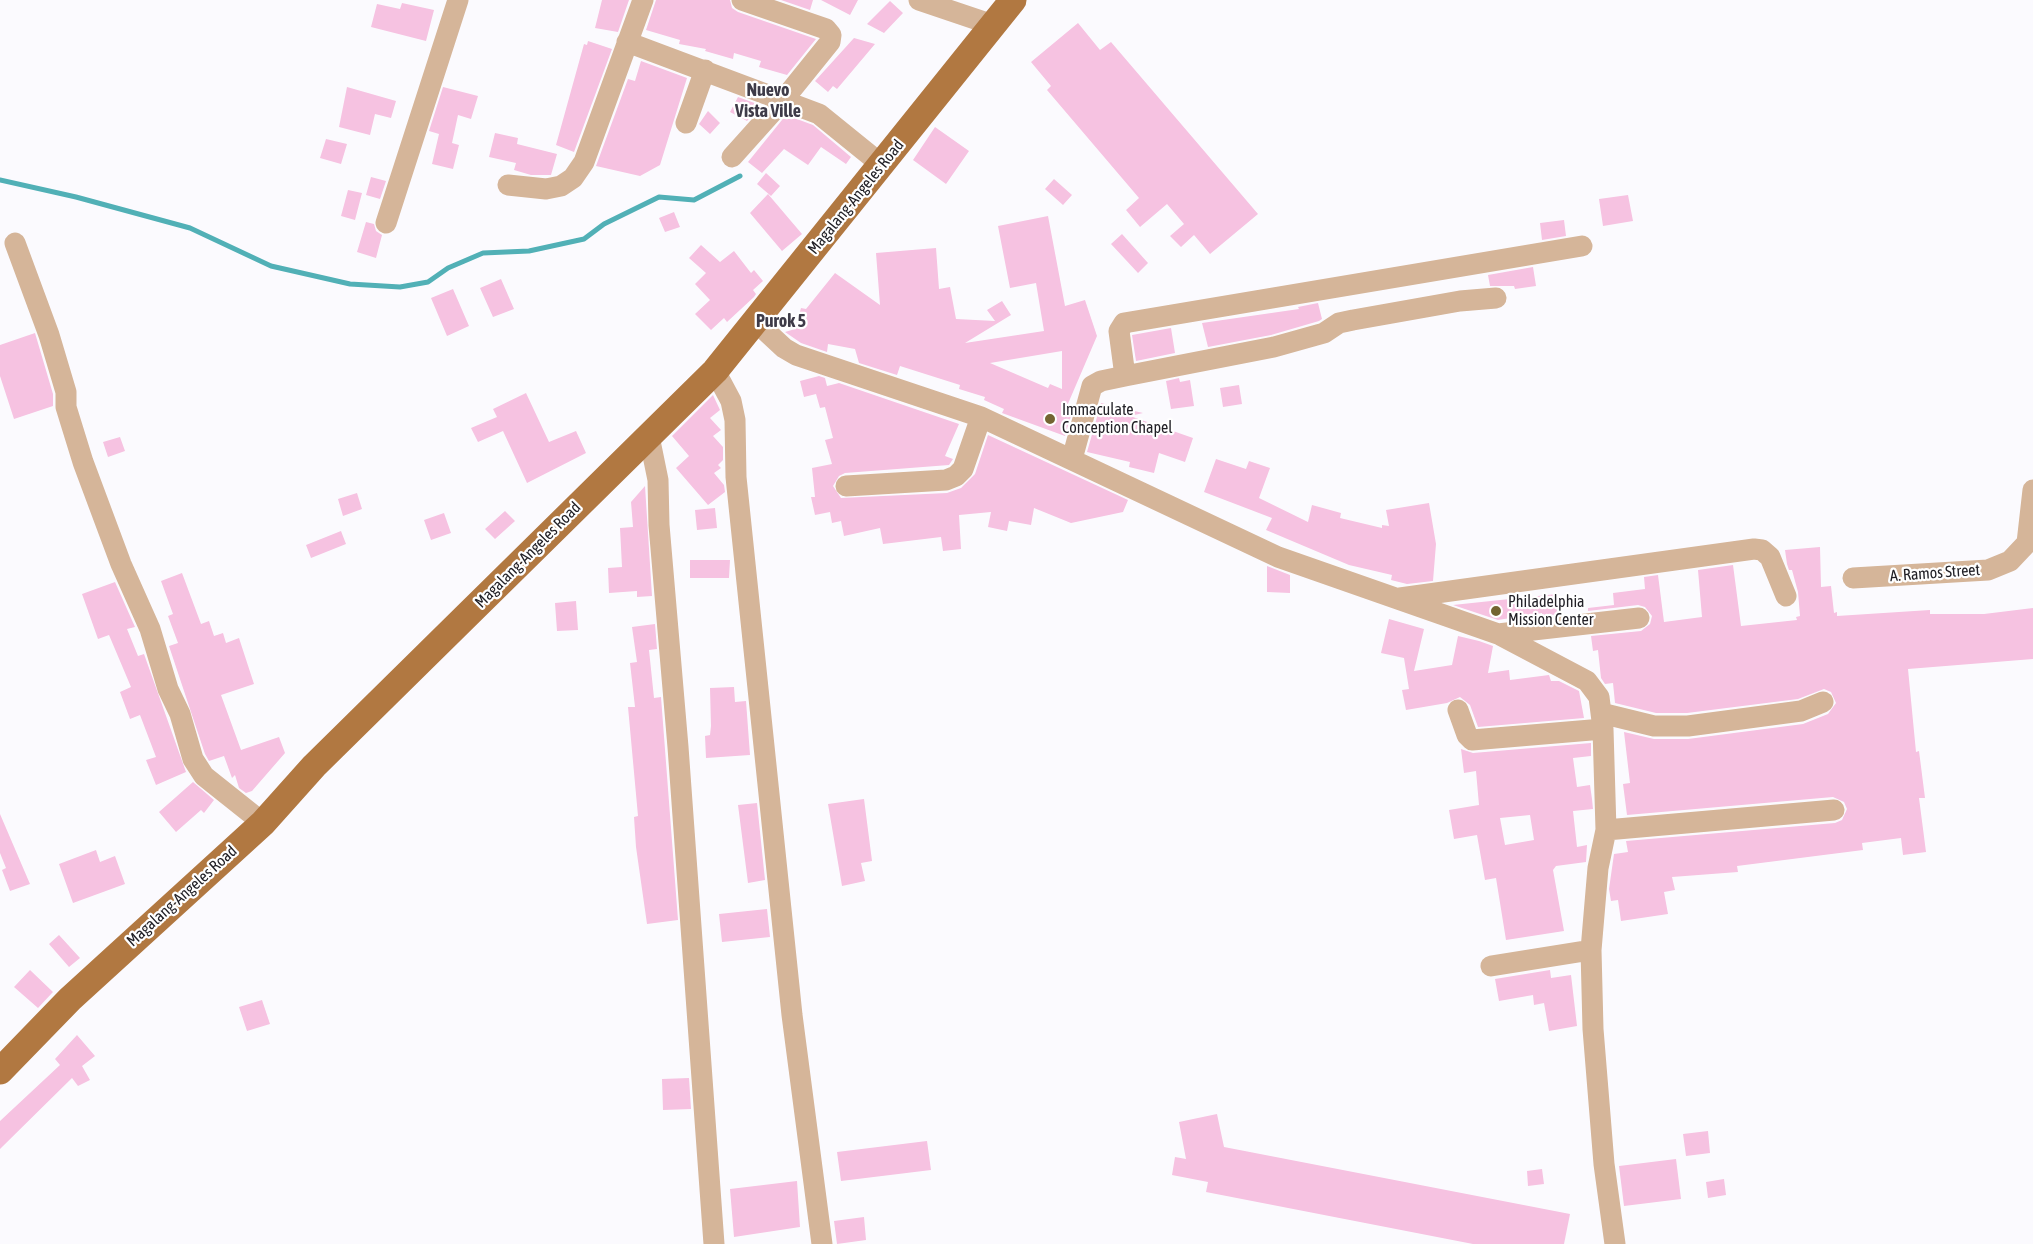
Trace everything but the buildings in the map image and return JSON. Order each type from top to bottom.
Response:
[{"type":"main road","name":"Magalang-Angeles Road","points":[[0,1071],[70,999],[262,823],[314,766],[715,371],[1013,0]]},
{"type":"street","points":[[386,224],[458,0]]},
{"type":"street","points":[[508,185],[546,189],[561,186],[573,178],[584,162],[643,0]]},
{"type":"street","points":[[732,156],[784,99],[830,42],[831,35],[826,29],[742,0]]},
{"type":"street","points":[[919,0],[993,25]]},
{"type":"street","points":[[627,42],[819,114],[882,165]]},
{"type":"street","points":[[686,123],[705,70]]},
{"type":"street","points":[[15,243],[49,335],[66,392],[66,408],[83,462],[121,564],[150,629],[193,759],[204,776],[262,823]]},
{"type":"street","points":[[1125,376],[1119,330],[1124,323],[1582,246]]},
{"type":"street","points":[[1072,459],[1092,386],[1101,381],[1274,347],[1324,333],[1339,323],[1353,320],[1460,301],[1496,298]]},
{"type":"street","points":[[756,322],[796,356],[981,417],[1278,557],[1498,634],[1587,681],[1599,697],[1602,721],[1606,830],[1598,868],[1591,950],[1593,1029],[1604,1164],[1615,1244]]},
{"type":"street","points":[[715,371],[731,401],[735,420],[736,477],[792,1015],[822,1244]]},
{"type":"street","points":[[846,486],[946,480],[956,476],[963,469],[981,417]]},
{"type":"street","points":[[649,436],[658,480],[659,525],[678,747],[714,1244]]},
{"type":"street","name":"A. Ramos Street","points":[[1853,578],[1988,570],[2010,561],[2027,543],[2033,490]]},
{"type":"street","points":[[1396,598],[1754,549],[1762,550],[1770,557],[1786,596]]},
{"type":"street","points":[[1498,634],[1639,618]]},
{"type":"street","points":[[1458,710],[1467,735],[1472,740],[1602,721],[1654,726],[1688,726],[1801,711],[1823,702]]},
{"type":"street","points":[[1606,830],[1834,810]]},
{"type":"street","points":[[1491,966],[1591,950]]},
{"type":"waterway","points":[[0,180],[76,197],[190,228],[271,266],[350,284],[400,287],[428,282],[448,268],[483,253],[529,251],[584,239],[604,224],[659,197],[694,200],[740,176]]},
{"type":"place","name":"Immaculate Conception Chapel","points":[[1050,419]]},
{"type":"place","name":"Philadelphia Mission Center","points":[[1496,611]]},
{"type":"district","name":"Nuevo Vista Ville","points":[[768,100]]},
{"type":"district","name":"Purok 5","points":[[781,321]]}]
